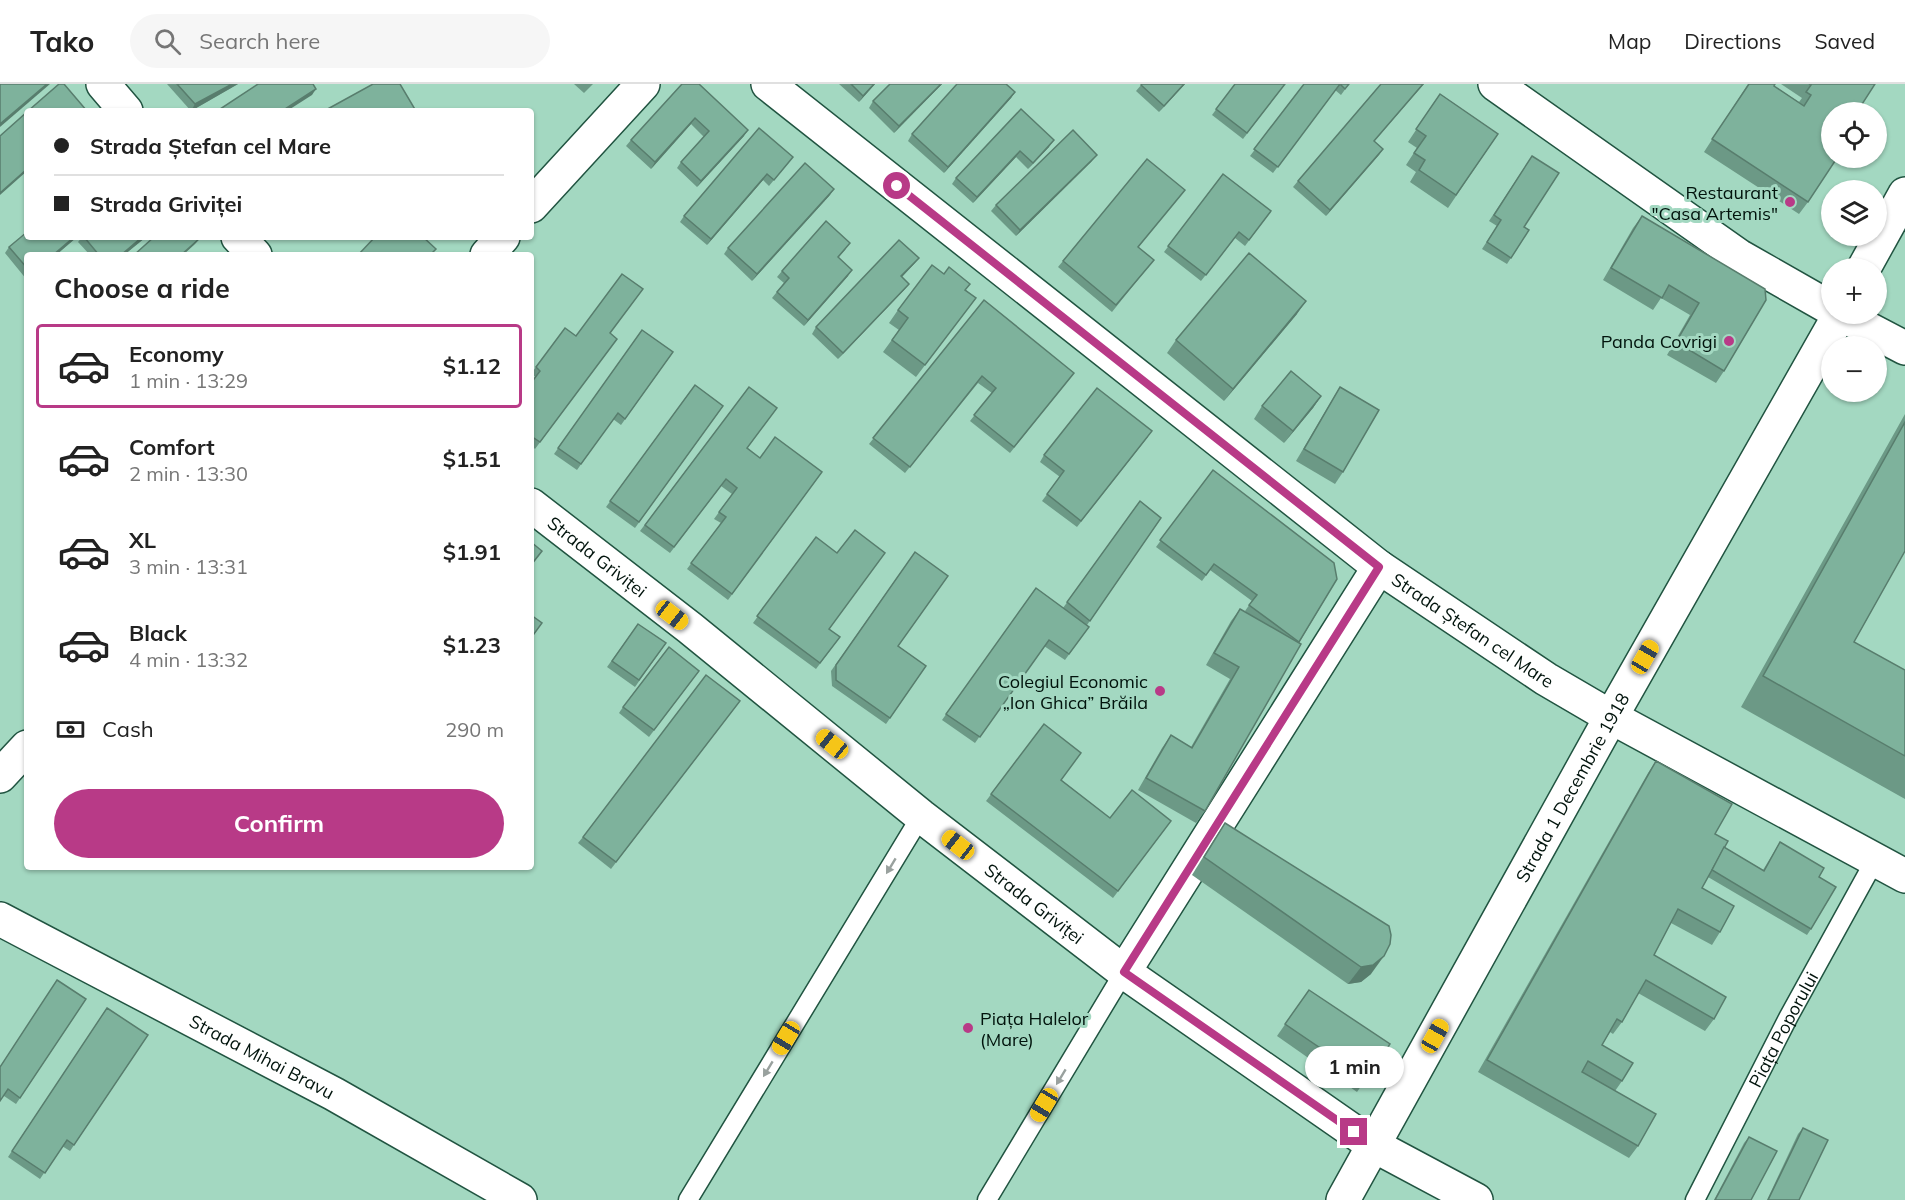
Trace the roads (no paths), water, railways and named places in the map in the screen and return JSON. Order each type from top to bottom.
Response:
[{"type":"street","points":[[103,84],[123,108]]},
{"type":"street","points":[[534,203],[643,84]]},
{"type":"street","name":"Strada Ștefan cel Mare","points":[[768,84],[1379,567],[1546,679],[1611,717],[1905,876]]},
{"type":"street","points":[[1495,84],[1739,256],[1821,303]]},
{"type":"street","points":[[1870,258],[1905,194]]},
{"type":"street","points":[[241,240],[252,252]]},
{"type":"street","points":[[490,252],[500,240]]},
{"type":"street","name":"Strada 1 Decembrie 1918","points":[[1342,1200],[1611,717],[1834,324]]},
{"type":"street","points":[[1859,324],[1905,348]]},
{"type":"street","name":"Strada Griviței","points":[[534,507],[690,628],[921,816],[1124,972],[1373,1145],[1476,1200]]},
{"type":"street","points":[[1124,972],[1379,567]]},
{"type":"street","points":[[0,776],[24,750]]},
{"type":"street","name":"Strada Mihai Bravu","points":[[0,919],[334,1094],[520,1200]]},
{"type":"lane","points":[[688,1200],[921,816]]},
{"type":"lane","name":"Piața Poporului","points":[[1695,1200],[1773,1046],[1875,860]]},
{"type":"lane","points":[[987,1200],[1124,972]]},
{"type":"place","name":"Restaurant \"Casa Artemis\"","points":[[1790,202]]},
{"type":"place","name":"Panda Covrigi","points":[[1729,341]]},
{"type":"place","name":"Colegiul Economic „Ion Ghica” Brăila","points":[[1160,691]]},
{"type":"place","name":"Piața Halelor (Mare)","points":[[968,1028]]}]
